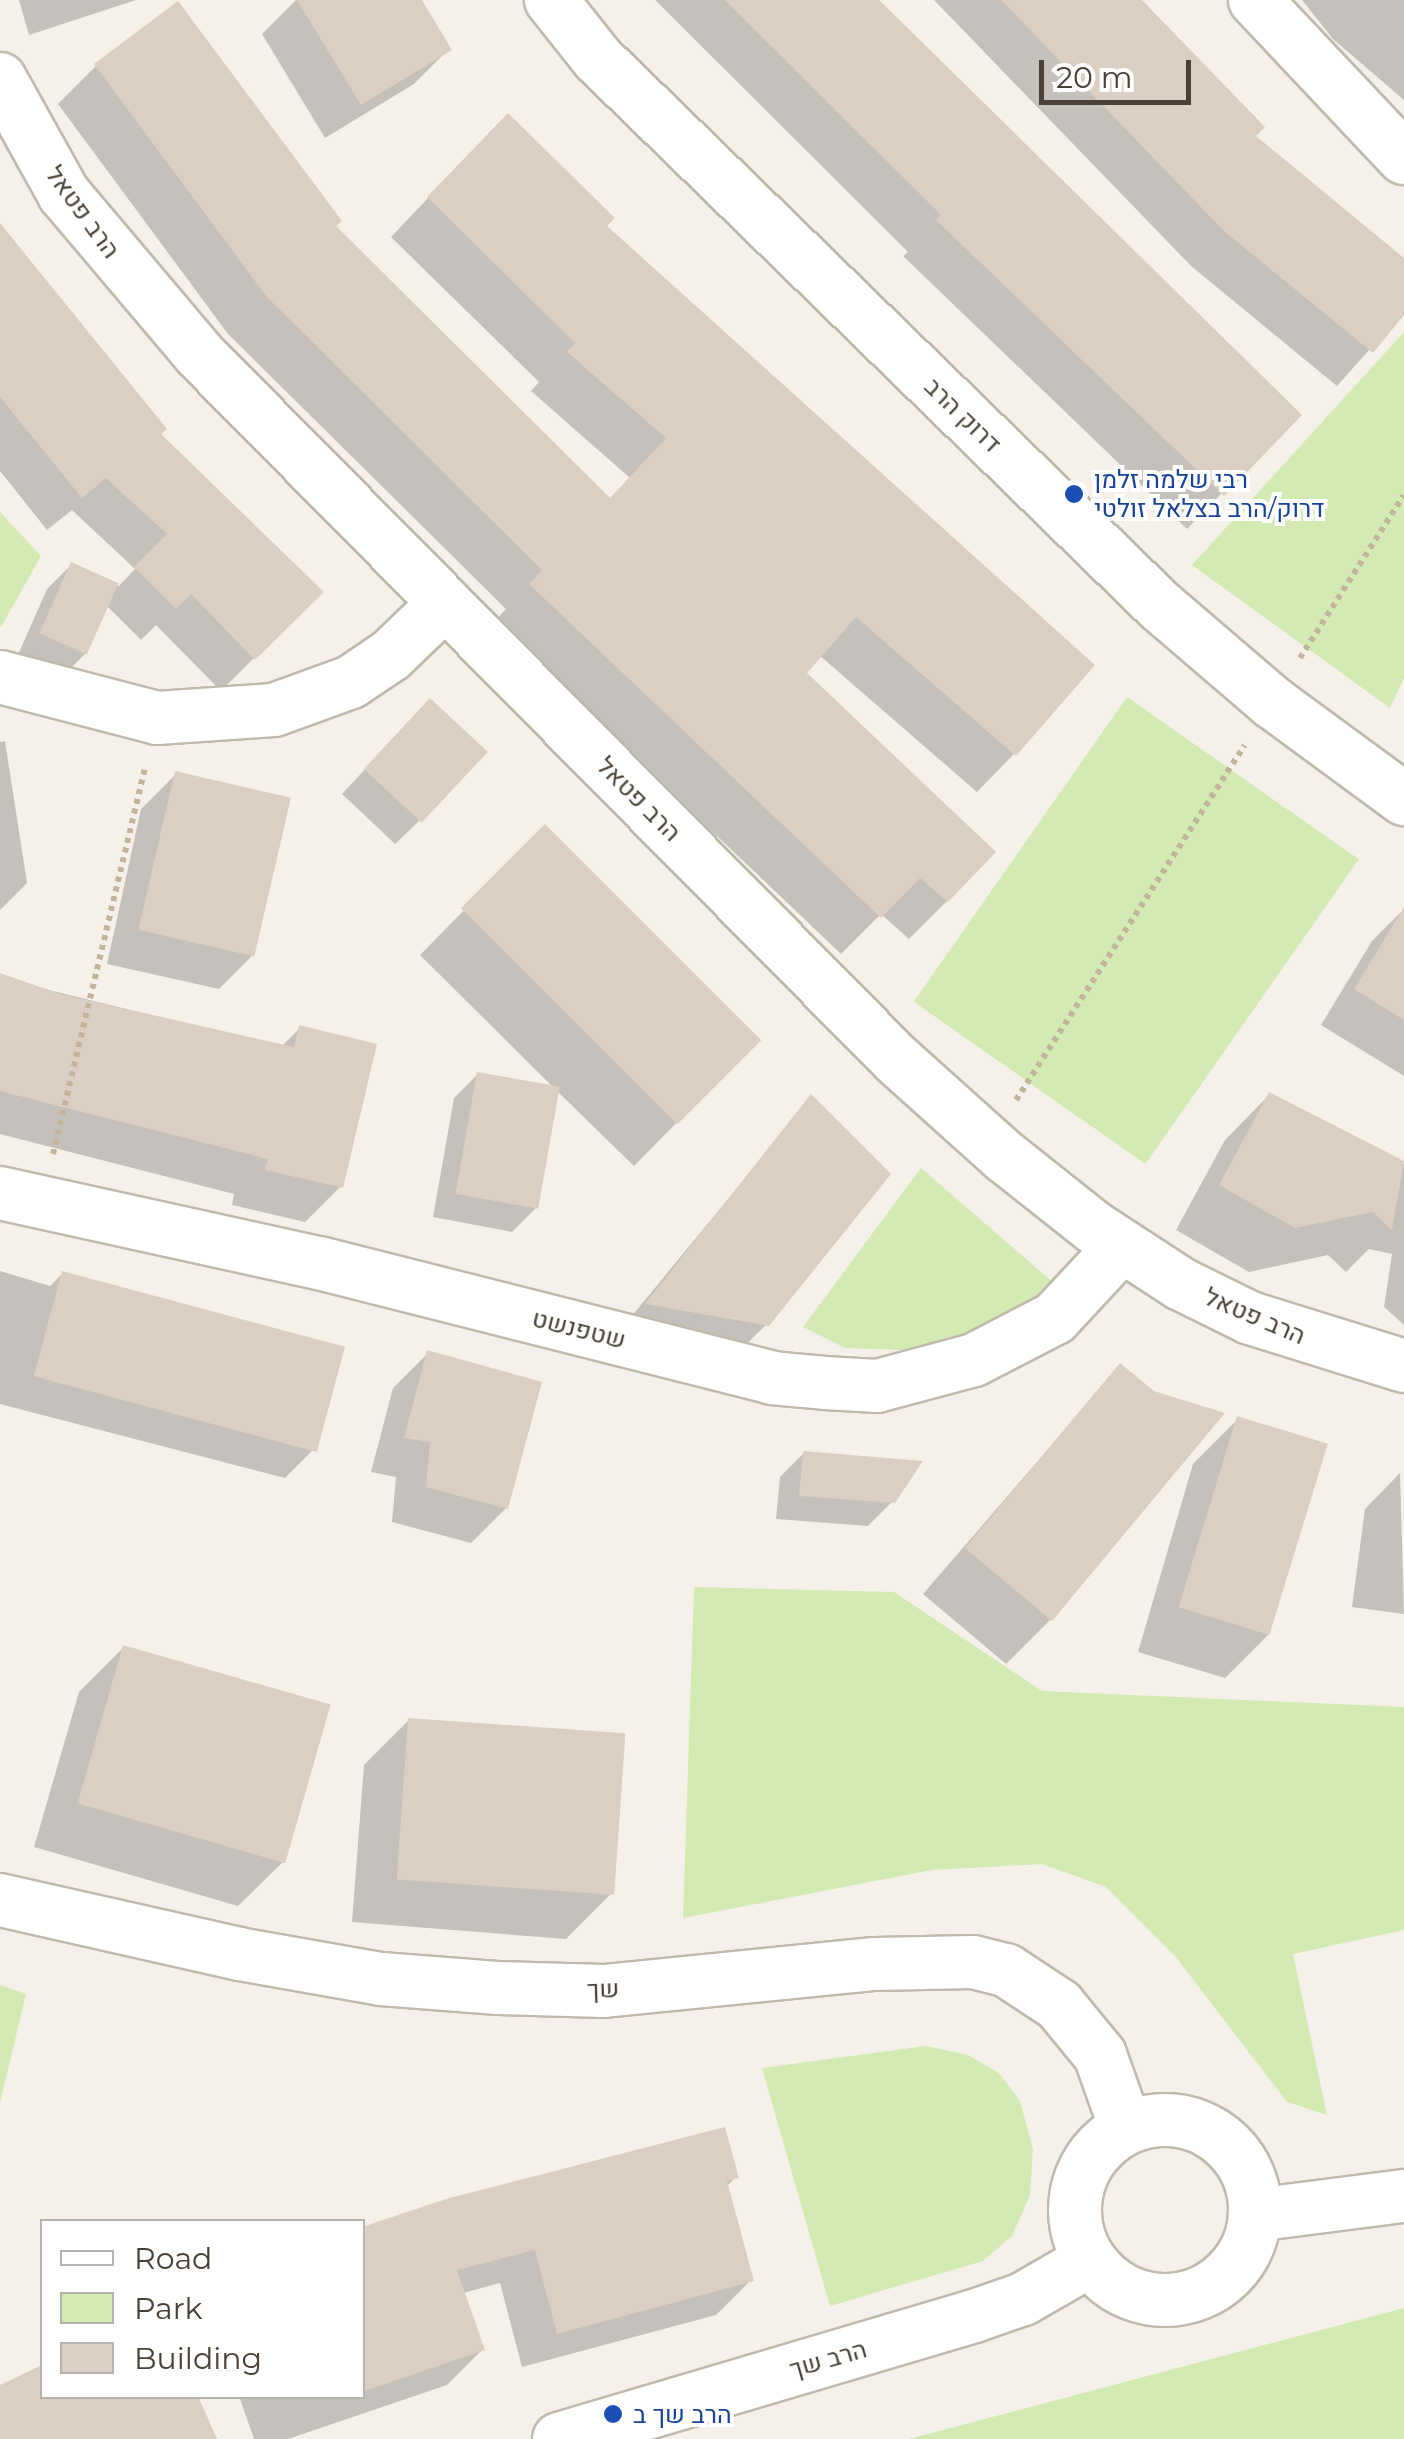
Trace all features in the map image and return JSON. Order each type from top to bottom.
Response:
[{"type":"street","name":"דרוק הרב","points":[[552,0],[640,100],[1160,606],[1272,702],[1404,799]]},
{"type":"street","points":[[1255,0],[1404,158]]},
{"type":"street","name":"הרב פטאל","points":[[0,79],[64,194],[125,270],[445,603],[898,1060],[988,1142],[1122,1246],[1250,1318],[1404,1366]]},
{"type":"street","points":[[0,677],[157,718],[217,718],[319,698],[391,655],[445,603]]},
{"type":"street","name":"שטפנשט","points":[[20,1199],[319,1263],[772,1378],[878,1386],[974,1360],[1055,1318],[1122,1246]]},
{"type":"street","name":"שך","points":[[0,1900],[238,1954],[381,1979],[498,1988],[604,1990],[875,1964],[973,1962],[1006,1970],[1059,2004],[1100,2055],[1126,2128]]},
{"type":"street","points":[[1156,2120],[1186,2122],[1216,2135],[1238,2157],[1251,2184],[1255,2215],[1235,2268],[1189,2298],[1133,2295],[1089,2261],[1075,2201],[1083,2171],[1101,2146],[1126,2128],[1156,2120]]},
{"type":"street","points":[[1255,2215],[1404,2196]]},
{"type":"street","name":"הרב שך","points":[[559,2439],[1022,2300],[1089,2261]]},
{"type":"path","points":[[988,1142],[1404,495]]},
{"type":"path","points":[[20,1199],[157,718]]},
{"type":"green space","points":[[1404,332],[1404,678],[1390,708],[1192,565]]},
{"type":"green space","points":[[0,512],[41,556],[1,627],[0,626]]},
{"type":"green space","points":[[1127,697],[1359,859],[1145,1164],[914,1002]]},
{"type":"green space","points":[[921,1168],[1055,1284],[1004,1318],[951,1340],[901,1350],[845,1348],[803,1327]]},
{"type":"green space","points":[[694,1587],[894,1592],[1042,1691],[1404,1707],[1404,1930],[1293,1954],[1327,2115],[1287,2102],[1175,1956],[1106,1887],[1042,1864],[932,1870],[683,1918]]},
{"type":"green space","points":[[0,1985],[26,1994],[0,2103]]},
{"type":"green space","points":[[926,2046],[968,2055],[999,2073],[1020,2101],[1033,2149],[1030,2195],[1012,2236],[983,2261],[830,2306],[762,2068]]},
{"type":"green space","points":[[1404,2308],[1404,2439],[909,2439]]},
{"type":"building","points":[[297,0],[422,0],[452,50],[361,105]]},
{"type":"building","points":[[725,0],[879,0],[1302,415],[1224,496],[936,220],[941,215]]},
{"type":"building","points":[[1001,0],[1142,0],[1265,127],[1256,136],[1404,258],[1404,315],[1373,353],[1225,232]]},
{"type":"building","points":[[178,1],[342,221],[336,226],[610,498],[666,438],[567,352],[575,343],[427,197],[508,113],[615,218],[607,226],[1095,665],[1016,756],[856,617],[807,673],[996,852],[948,902],[920,878],[881,918],[529,584],[542,570],[266,296],[94,64]]},
{"type":"building","points":[[0,223],[167,429],[161,434],[324,592],[255,660],[191,594],[176,609],[134,567],[167,534],[106,478],[82,498],[0,397]]},
{"type":"building","points":[[71,562],[119,583],[87,654],[39,633]]},
{"type":"building","points":[[430,698],[488,752],[422,823],[364,769]]},
{"type":"building","points":[[175,771],[291,798],[254,957],[138,930]]},
{"type":"building","points":[[545,824],[761,1040],[677,1125],[461,908]]},
{"type":"building","points":[[1404,907],[1404,1020],[1354,989]]},
{"type":"building","points":[[0,973],[60,994],[294,1047],[299,1025],[377,1044],[343,1188],[265,1170],[268,1159],[0,1091]]},
{"type":"building","points":[[477,1072],[560,1087],[538,1209],[455,1194]]},
{"type":"building","points":[[1269,1092],[1404,1161],[1392,1230],[1373,1212],[1295,1228],[1219,1185]]},
{"type":"building","points":[[811,1094],[891,1174],[769,1326],[645,1304]]},
{"type":"building","points":[[62,1271],[345,1347],[317,1452],[34,1376]]},
{"type":"building","points":[[427,1350],[542,1382],[508,1509],[426,1487],[430,1442],[404,1438]]},
{"type":"building","points":[[1120,1363],[1154,1391],[1225,1413],[1052,1621],[965,1548]]},
{"type":"building","points":[[1237,1416],[1328,1444],[1269,1635],[1179,1607]]},
{"type":"building","points":[[803,1451],[923,1461],[895,1503],[799,1496]]},
{"type":"building","points":[[123,1645],[331,1705],[285,1863],[78,1804]]},
{"type":"building","points":[[408,1718],[625,1733],[614,1895],[397,1880]]},
{"type":"building","points":[[725,2127],[739,2178],[727,2181],[754,2281],[557,2334],[535,2250],[457,2270],[485,2350],[365,2391],[365,2226],[446,2199]]},
{"type":"building","points":[[40,2366],[40,2399],[199,2399],[217,2439],[0,2439],[0,2385]]},
{"type":"place","name":"רבי שלמה זלמן דרוק/הרב בצלאל זולטי","points":[[1074,494]]},
{"type":"place","name":"הרב שך ב","points":[[613,2414]]}]
